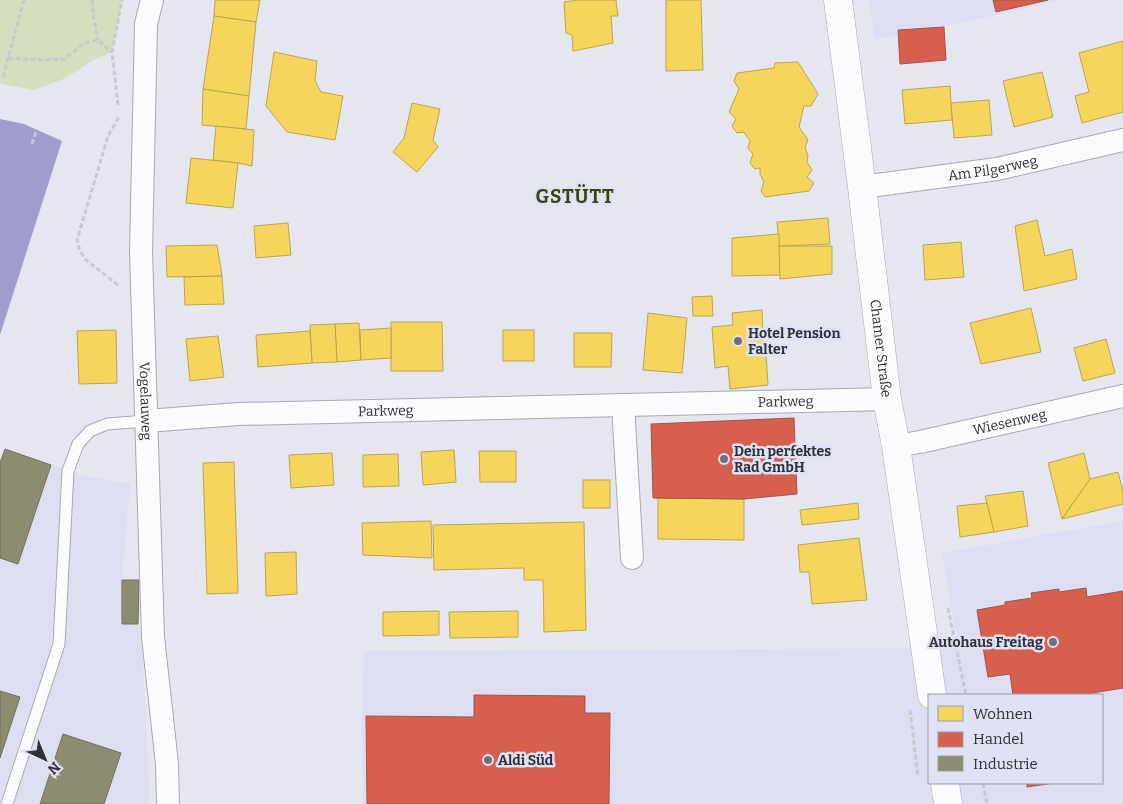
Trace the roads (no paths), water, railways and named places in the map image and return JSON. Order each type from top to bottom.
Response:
[{"type":"main road","name":"Chamer Straße","points":[[838,0],[887,399],[896,446],[932,694]]},
{"type":"main road","points":[[945,784],[948,804]]},
{"type":"street","name":"Vogelauweg","points":[[152,0],[146,24],[141,252],[153,637],[167,764],[168,804]]},
{"type":"street","name":"Am Pilgerweg","points":[[862,186],[997,169],[1123,140]]},
{"type":"street","name":"Wiesenweg","points":[[896,446],[1123,396]]},
{"type":"street","name":"Parkweg","points":[[147,421],[238,414],[887,399]]},
{"type":"street","points":[[623,405],[632,558]]},
{"type":"lane","points":[[7,804],[59,644],[68,471],[78,444],[90,431],[107,424],[147,421]]},
{"type":"place","name":"Hotel Pension Falter","points":[[738,341]]},
{"type":"place","name":"Dein perfektes Rad GmbH","points":[[724,459]]},
{"type":"place","name":"Autohaus Freitag","points":[[1053,642]]},
{"type":"place","name":"Aldi Süd","points":[[488,760]]},
{"type":"district","name":"GSTÜTT","points":[[575,196]]}]
